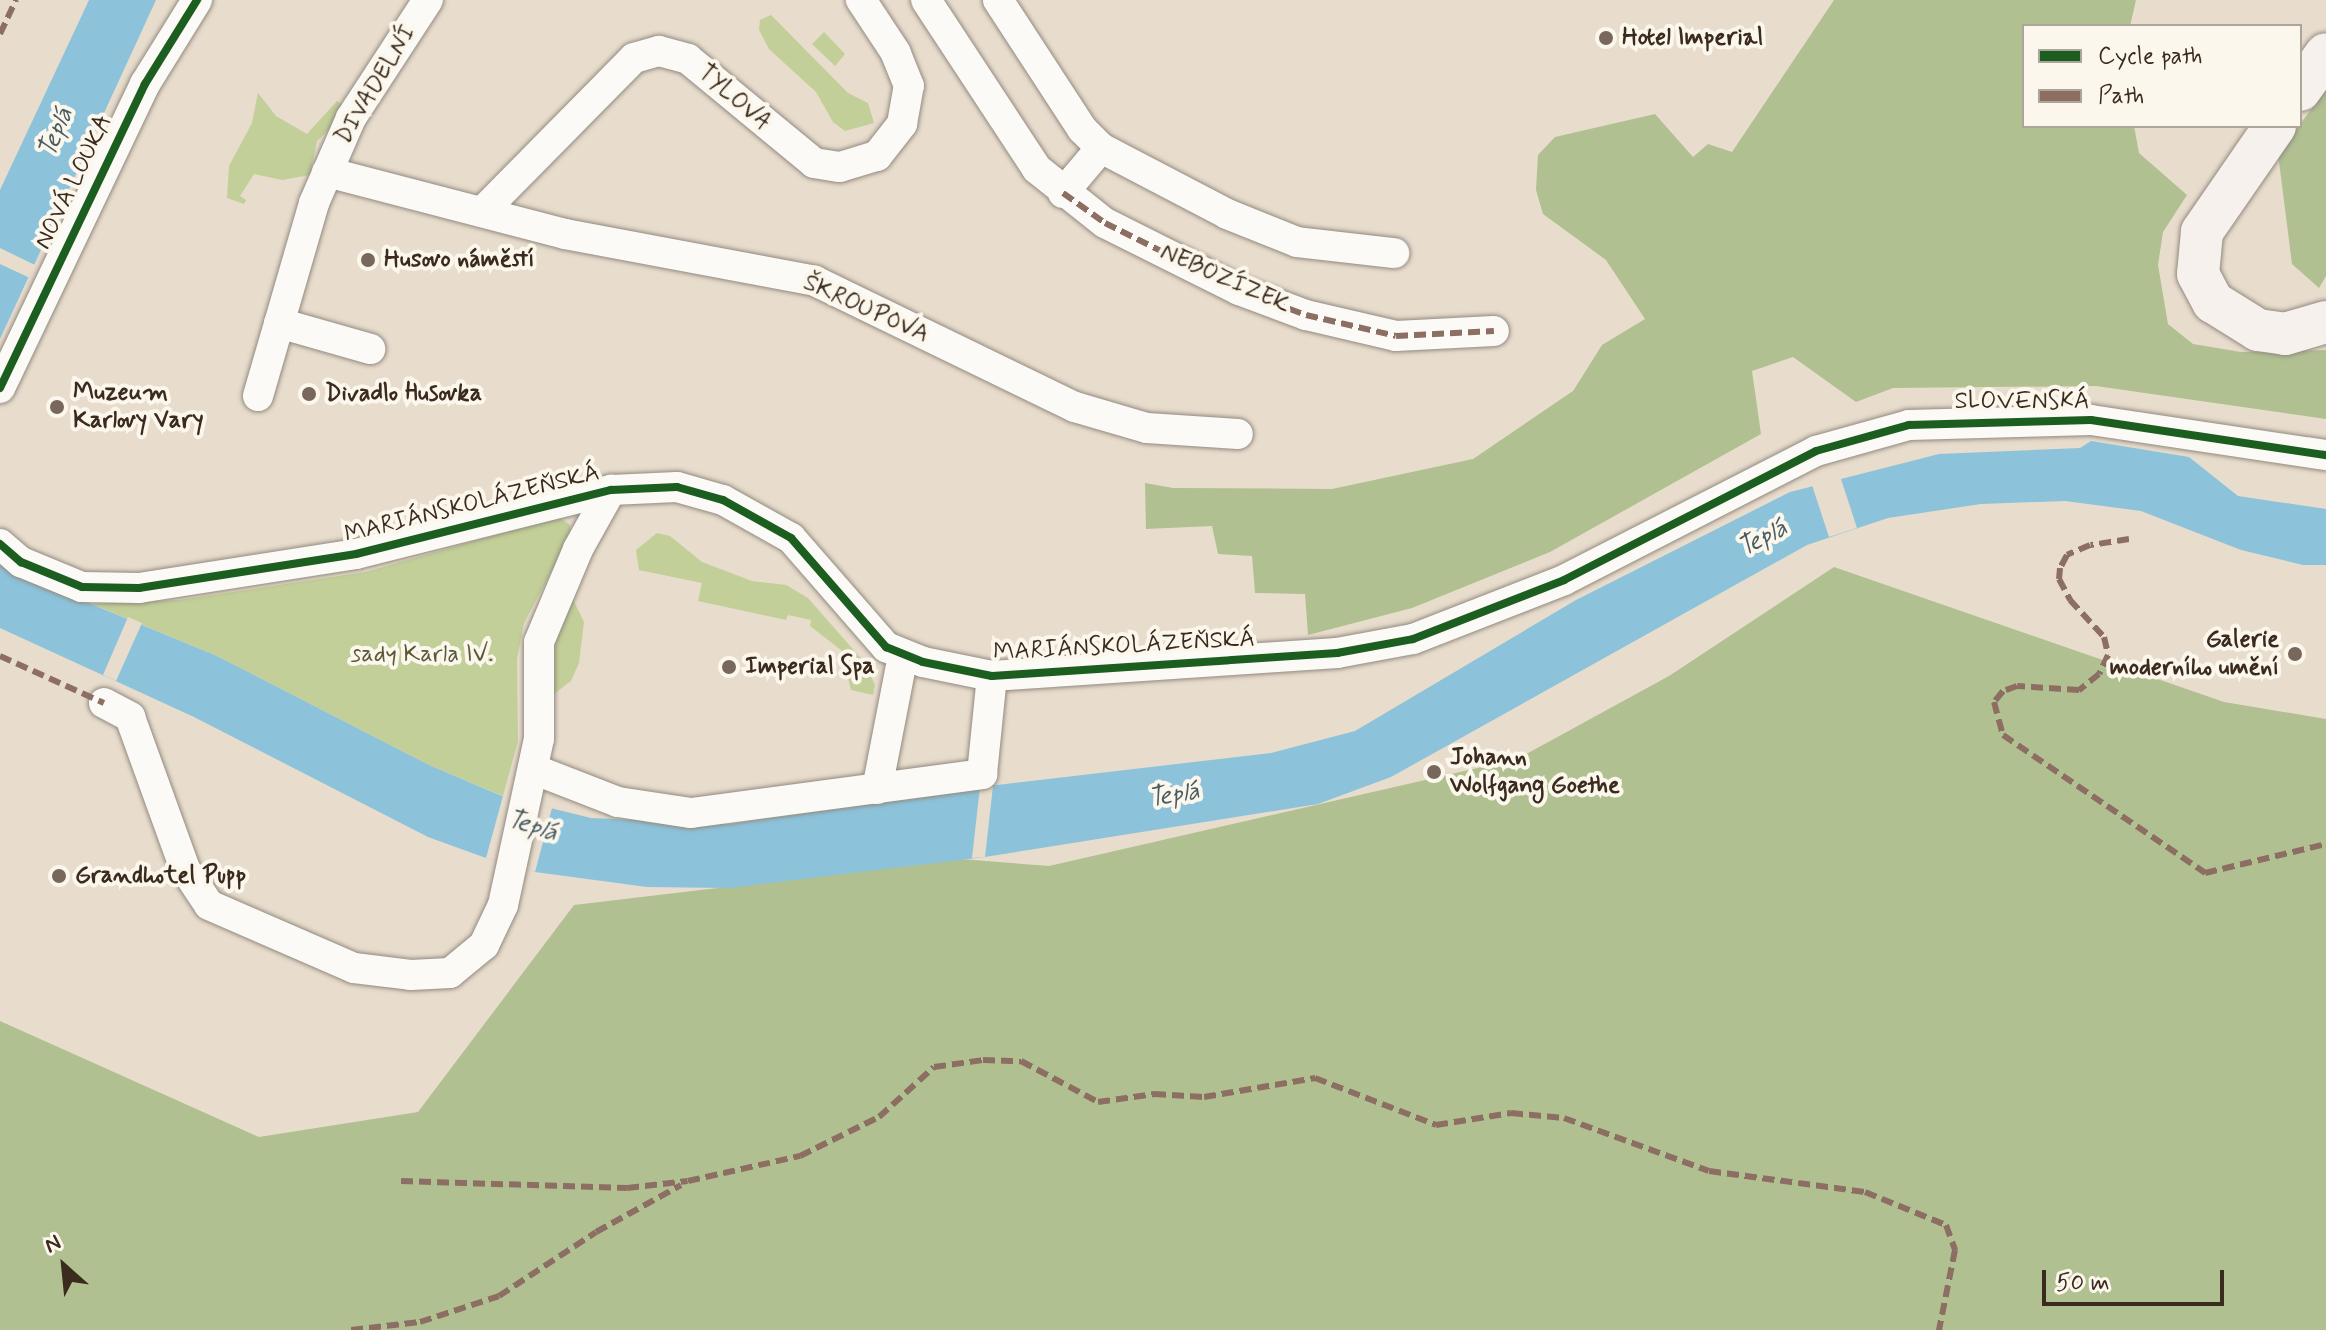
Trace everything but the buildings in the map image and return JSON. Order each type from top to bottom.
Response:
[{"type":"street","name":"NOVÁ LOUKA","points":[[0,388],[145,84],[197,0]]},
{"type":"street","name":"DIVADELNÍ","points":[[327,172],[351,118],[428,0]]},
{"type":"street","name":"TYLOVA","points":[[482,212],[634,58],[659,51],[688,59],[814,163],[840,167],[877,156],[902,124],[909,86],[896,53],[861,0]]},
{"type":"street","name":"NEBOZÍZEK","points":[[926,0],[1037,169],[1063,193],[1118,230],[1239,290],[1306,315],[1396,336],[1494,331]]},
{"type":"street","points":[[998,0],[1082,129],[1101,148],[1227,214],[1297,242],[1394,253]]},
{"type":"street","points":[[2302,87],[2326,54]]},
{"type":"street","points":[[2274,128],[2202,232],[2198,274],[2213,302],[2258,330],[2285,334],[2326,322]]},
{"type":"street","points":[[1063,193],[1101,148]]},
{"type":"street","points":[[258,396],[306,222],[327,172],[482,212]]},
{"type":"street","name":"ŠKROUPOVA","points":[[482,212],[565,234],[815,281],[1075,407],[1147,428],[1238,434]]},
{"type":"street","points":[[279,323],[370,349]]},
{"type":"street","name":"SLOVENSKÁ","points":[[1816,451],[1909,425],[2016,419],[2091,420],[2326,455]]},
{"type":"street","name":"MARIÁNSKOLÁZEŇSKÁ","points":[[0,544],[21,562],[82,587],[139,588],[356,554],[611,490],[677,487],[723,500],[768,523],[817,563],[868,630],[903,655],[992,676],[1337,653],[1413,639],[1564,580],[1816,451]]},
{"type":"street","points":[[104,703],[130,717],[185,869],[209,905],[354,968],[411,975],[450,973],[484,945],[503,905],[539,739],[539,642],[578,549],[611,490]]},
{"type":"street","points":[[877,789],[903,655]]},
{"type":"street","points":[[533,769],[618,802],[691,813],[982,774],[992,676]]},
{"type":"green space","points":[[1834,0],[2136,0],[2130,24],[2022,24],[2022,128],[2134,128],[2139,153],[2187,195],[2163,232],[2158,265],[2168,324],[2193,344],[2241,352],[2326,350],[2326,419],[2096,386],[1893,388],[1856,402],[1793,357],[1752,371],[1761,434],[1550,552],[1412,608],[1308,635],[1305,594],[1255,593],[1252,556],[1218,554],[1212,526],[1146,529],[1145,483],[1173,488],[1332,489],[1473,459],[1573,391],[1602,345],[1645,319],[1606,260],[1543,214],[1536,190],[1538,155],[1555,137],[1655,114],[1693,157],[1708,144],[1732,152]]},
{"type":"green space","points":[[771,15],[848,93],[868,103],[874,123],[845,131],[833,122],[816,92],[769,49],[759,30],[760,20]]},
{"type":"green space","points":[[824,32],[845,54],[835,66],[812,44]]},
{"type":"green space","points":[[2326,89],[2326,276],[2319,288],[2292,264],[2278,154],[2297,128],[2302,128],[2302,122]]},
{"type":"green space","points":[[258,93],[276,116],[307,134],[337,101],[349,110],[317,141],[310,175],[282,180],[254,174],[240,196],[246,200],[244,204],[227,198],[229,166],[252,123]]},
{"type":"green space","name":"sady Karla IV.","points":[[559,517],[570,525],[571,535],[524,623],[517,659],[518,741],[503,796],[429,765],[217,656],[92,604],[179,600],[365,572]]},
{"type":"green space","points":[[657,533],[670,536],[702,562],[752,581],[786,585],[808,598],[865,663],[875,685],[873,695],[851,690],[841,650],[810,626],[811,620],[788,615],[786,620],[698,601],[702,583],[639,570],[636,550]]},
{"type":"green space","points":[[1834,567],[2224,702],[2326,719],[2326,1330],[0,1330],[0,1021],[259,1137],[418,1112],[574,905],[961,859],[1049,866],[1517,759],[1669,676]]},
{"type":"green space","points":[[571,595],[584,622],[579,663],[571,681],[550,697],[552,653]]},
{"type":"water","name":"Teplá","points":[[89,0],[156,0],[0,339],[0,190]]},
{"type":"water","name":"Teplá","points":[[2091,441],[2189,457],[2238,496],[2326,509],[2326,565],[2303,565],[2241,550],[2141,511],[2065,501],[1981,504],[1888,518],[1807,545],[1391,777],[1318,804],[985,857],[729,888],[647,887],[535,872],[486,858],[428,837],[194,717],[0,628],[0,560],[50,587],[217,656],[429,765],[502,796],[591,818],[730,824],[980,787],[1271,753],[1355,731],[1576,600],[1790,492],[1939,454],[2080,448]]},
{"type":"pier","points":[[0,248],[35,265],[30,278],[0,264]]},
{"type":"pier","points":[[1839,473],[1857,528],[1829,537],[1811,482]]},
{"type":"pier","points":[[128,617],[142,623],[116,681],[103,675]]},
{"type":"pier","points":[[993,786],[985,857],[972,858],[980,787]]},
{"type":"pier","points":[[503,796],[552,808],[535,872],[486,858]]},
{"type":"marked path","points":[[0,34],[16,0]]},
{"type":"marked path","points":[[1063,193],[1105,223],[1239,290],[1306,315],[1396,336],[1494,331]]},
{"type":"marked path","points":[[2129,539],[2090,545],[2067,555],[2060,568],[2059,579],[2070,600],[2104,637],[2108,655],[2099,674],[2079,690],[2017,686],[2003,691],[1994,702],[2003,735],[2205,873],[2326,844]]},
{"type":"marked path","points":[[0,656],[104,703]]},
{"type":"marked path","points":[[401,1181],[627,1188],[688,1181],[800,1156],[879,1117],[934,1067],[983,1060],[1021,1061],[1098,1102],[1154,1094],[1204,1097],[1315,1078],[1436,1125],[1511,1113],[1564,1118],[1709,1171],[1865,1192],[1946,1225],[1955,1250],[1939,1330]]},
{"type":"marked path","points":[[351,1330],[420,1322],[499,1296],[596,1232],[681,1185]]},
{"type":"cycle path","points":[[0,388],[145,84],[197,0]]},
{"type":"cycle path","points":[[0,544],[21,562],[82,587],[139,588],[356,554],[611,490],[677,487],[723,500],[791,538],[886,647],[923,662],[992,676],[1337,653],[1413,639],[1564,580],[1816,451],[1909,425],[2091,420],[2326,455]]},
{"type":"place","name":"Hotel Imperial","points":[[1606,38]]},
{"type":"place","name":"Husovo náměstí","points":[[368,260]]},
{"type":"place","name":"Divadlo Husovka","points":[[309,394]]},
{"type":"place","name":"Muzeum Karlovy Vary","points":[[57,407]]},
{"type":"place","name":"Galerie moderního umění","points":[[2295,654]]},
{"type":"place","name":"Imperial Spa","points":[[729,667]]},
{"type":"place","name":"Johann Wolfgang Goethe","points":[[1434,772]]},
{"type":"place","name":"Grandhotel Pupp","points":[[59,876]]}]
